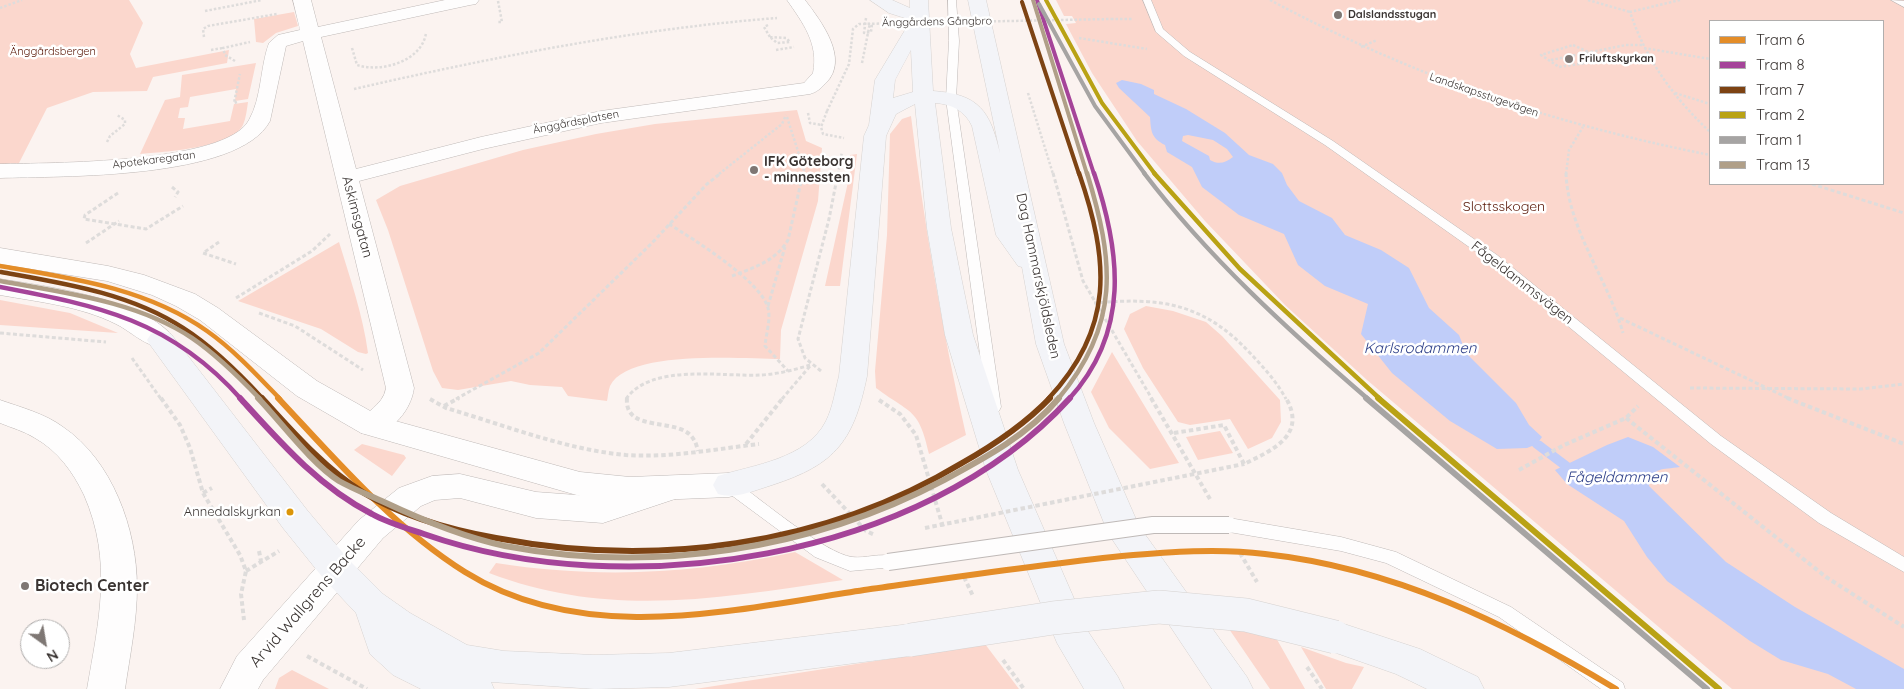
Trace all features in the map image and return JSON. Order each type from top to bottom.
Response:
[{"type":"main road","points":[[879,0],[895,9],[920,9]]},
{"type":"main road","name":"Dag Hammarskjöldsleden","points":[[977,0],[1008,138],[1050,344],[1079,423],[1125,533],[1234,689]]},
{"type":"main road","points":[[920,9],[924,98],[939,228],[959,335],[1002,470],[1074,643],[1105,689]]},
{"type":"main road","points":[[729,485],[758,479],[798,462],[818,449],[837,429],[848,402],[853,376],[874,146],[885,80],[920,9]]},
{"type":"main road","points":[[878,126],[891,107],[909,100],[924,98],[951,99],[970,108],[983,126],[1008,235],[1035,273]]},
{"type":"main road","points":[[161,340],[295,519],[336,569],[372,605],[383,643],[406,663],[454,680],[504,668],[594,672],[669,670],[910,640],[1053,618],[1159,607],[1246,615],[1335,637],[1407,660],[1465,689]]},
{"type":"street","name":"Apotekaregatan","points":[[0,171],[75,168],[165,161],[208,154],[241,140],[259,124],[278,43],[285,39],[310,32],[470,0]]},
{"type":"street","name":"Änggårdsplatsen","points":[[346,178],[481,142],[581,121],[810,88],[823,75],[825,47],[822,37],[796,0]]},
{"type":"street","name":"Askimsgatan","points":[[303,4],[400,388]]},
{"type":"street","points":[[0,256],[72,267],[146,285],[196,305],[219,309],[309,392],[340,411],[372,425],[580,484],[630,490],[729,485]]},
{"type":"street","points":[[0,287],[88,304],[120,315],[146,328],[161,340]]},
{"type":"street","points":[[372,425],[391,409],[399,398],[400,388]]},
{"type":"street","points":[[5,414],[50,432],[80,457],[107,508],[118,544],[120,583],[106,689]]},
{"type":"street","name":"Arvid Wallgrens Backe","points":[[239,689],[250,668],[371,529],[410,498],[432,488],[460,486],[536,506],[603,510],[666,489]]},
{"type":"lane","points":[[952,0],[954,41],[951,99],[1002,470]]},
{"type":"lane","name":"Fågeldammsvägen","points":[[1147,0],[1159,30],[1187,54],[1329,143],[1493,258],[1716,440],[1825,518],[1904,565]]},
{"type":"lane","points":[[1895,0],[1904,4]]},
{"type":"lane","points":[[729,485],[821,552],[850,564],[888,562],[1153,525],[1229,525],[1341,544],[1390,557],[1505,612],[1616,689]]},
{"type":"path","points":[[0,8],[22,0]]},
{"type":"path","points":[[205,11],[262,0]]},
{"type":"path","name":"Landskapsstugevägen","points":[[1270,0],[1318,27],[1447,84],[1583,127],[1709,155]]},
{"type":"path","points":[[1588,0],[1630,12],[1680,0]]},
{"type":"path","points":[[498,1],[502,22],[498,22]]},
{"type":"path","points":[[204,37],[203,29],[218,23],[303,4]]},
{"type":"path","points":[[1630,12],[1644,46],[1673,93],[1685,108],[1709,131]]},
{"type":"path","points":[[345,91],[463,63],[562,44],[688,26],[780,18]]},
{"type":"path","name":"Änggårdens Gångbro","points":[[810,365],[802,356],[798,340],[829,218],[844,138],[823,134],[821,127],[848,64],[853,29],[859,24],[872,23],[1132,19]]},
{"type":"path","points":[[1008,20],[1010,29]]},
{"type":"path","points":[[865,24],[864,33],[871,32],[872,23]]},
{"type":"path","points":[[768,25],[764,27],[769,37],[782,45],[790,42],[786,38],[769,37]]},
{"type":"path","points":[[353,43],[352,47],[357,65],[372,66],[406,60],[418,54],[426,41],[427,34],[423,30]]},
{"type":"path","points":[[1079,38],[1187,54]]},
{"type":"path","points":[[1361,47],[1377,40]]},
{"type":"path","points":[[211,50],[250,42]]},
{"type":"path","points":[[1573,45],[1592,52],[1606,60],[1559,67],[1541,55],[1573,45]]},
{"type":"path","points":[[1550,60],[1626,45],[1644,46],[1709,59]]},
{"type":"path","points":[[776,50],[794,47]]},
{"type":"path","points":[[223,48],[225,55],[235,62]]},
{"type":"path","points":[[1026,85],[1066,215],[1076,261],[1083,281],[1094,303],[1174,433],[1212,502]]},
{"type":"path","points":[[782,92],[787,116],[804,170],[797,207],[768,306],[765,346],[788,371]]},
{"type":"path","points":[[1673,93],[1709,104]]},
{"type":"path","points":[[106,145],[110,136],[125,124],[125,120],[117,115]]},
{"type":"path","points":[[443,406],[539,353],[707,184],[782,124],[787,116]]},
{"type":"path","points":[[1583,127],[1569,146],[1565,170],[1567,186],[1586,245],[1620,318],[1623,337]]},
{"type":"path","points":[[1818,185],[1904,212]]},
{"type":"path","points":[[125,188],[83,217],[88,221],[146,229],[183,206]]},
{"type":"path","points":[[78,248],[119,221]]},
{"type":"path","points":[[669,224],[740,274],[768,306]]},
{"type":"path","points":[[219,242],[203,253],[236,264]]},
{"type":"path","points":[[732,276],[765,262],[785,247]]},
{"type":"path","points":[[219,309],[312,251]]},
{"type":"path","points":[[914,530],[1244,464],[1268,455],[1286,439],[1294,419],[1294,412],[1287,396],[1268,373],[1224,328],[1200,313],[1169,304],[1139,301],[1094,303]]},
{"type":"path","points":[[256,312],[295,326],[392,388],[400,388],[423,382],[432,401],[443,406],[532,435],[589,450],[627,455],[656,455],[746,444],[771,446],[798,462],[816,478],[866,531],[875,535],[882,535]]},
{"type":"path","points":[[1620,318],[1802,405],[1904,444]]},
{"type":"path","points":[[0,333],[114,343]]},
{"type":"path","points":[[130,356],[135,360],[180,424],[190,448],[203,492],[212,488]]},
{"type":"path","points":[[746,444],[810,365]]},
{"type":"path","points":[[698,451],[698,443],[692,435],[665,424],[634,419],[629,415],[626,400],[632,389],[642,382],[664,377],[759,376],[810,365],[823,372]]},
{"type":"path","points":[[1664,397],[1696,386],[1861,389],[1904,384]]},
{"type":"path","points":[[1519,470],[1564,445],[1626,418],[1714,485],[1826,577],[1904,627]]},
{"type":"path","points":[[1174,433],[1224,425],[1244,464]]},
{"type":"path","points":[[1235,544],[1258,585]]},
{"type":"path","points":[[246,571],[261,561],[259,551]]},
{"type":"path","points":[[1307,666],[1322,689]]},
{"type":"green space","name":"Änggårdsbergen","points":[[0,0],[129,0],[143,23],[130,54],[136,68],[229,50],[227,63],[153,77],[147,91],[93,92],[47,108],[18,165],[0,166]]},
{"type":"green space","name":"Slottsskogen","points":[[1056,0],[1904,0],[1904,689],[1732,689],[1367,380],[1285,305],[1205,221],[1137,141],[1092,73],[1066,24],[1076,23],[1072,16],[1064,16]]},
{"type":"green space","points":[[294,12],[298,26],[276,33],[263,43],[256,42],[254,19]]},
{"type":"green space","points":[[256,63],[248,99],[235,101],[236,89],[190,97],[188,107],[180,108],[178,118],[185,118],[183,129],[230,121],[234,104],[248,102],[243,125],[236,133],[212,144],[140,154],[165,100],[180,97],[182,75]]},
{"type":"green space","points":[[797,110],[806,141],[822,148],[818,201],[781,330],[780,359],[688,359],[662,361],[639,366],[621,374],[610,386],[607,401],[568,396],[562,387],[530,385],[511,381],[458,390],[442,388],[433,371],[388,230],[376,200],[400,186],[523,150],[596,134],[655,124]]},
{"type":"green space","points":[[911,116],[934,276],[966,435],[929,454],[917,420],[906,408],[876,388],[875,371],[887,235],[890,134],[902,119]]},
{"type":"green space","points":[[857,154],[840,286],[825,286],[850,173],[850,155]]},
{"type":"green space","points":[[339,242],[360,311],[368,353],[358,352],[321,329],[238,301]]},
{"type":"green space","points":[[0,300],[70,313],[118,333],[0,325]]},
{"type":"green space","points":[[1146,306],[1173,311],[1206,322],[1222,336],[1280,400],[1281,422],[1272,438],[1248,449],[1230,419],[1190,425],[1178,422],[1143,368],[1124,329],[1130,314]]},
{"type":"green space","points":[[1112,352],[1179,463],[1150,469],[1109,428],[1091,392]]},
{"type":"green space","points":[[1220,431],[1233,453],[1198,460],[1186,437]]},
{"type":"green space","points":[[362,444],[404,455],[406,458],[392,476],[354,450]]},
{"type":"green space","points":[[795,552],[843,580],[709,598],[622,600],[578,596],[534,587],[489,573],[496,563],[572,571],[646,572],[720,565]]},
{"type":"green space","points":[[1227,626],[1275,636],[1305,689],[1270,689]]},
{"type":"green space","points":[[985,644],[1019,689],[695,689]]},
{"type":"green space","points":[[1301,647],[1346,663],[1364,667],[1352,689],[1326,689]]},
{"type":"green space","points":[[292,670],[329,689],[275,689],[279,678]]},
{"type":"water","name":"Karlsrodammen","points":[[1122,80],[1141,84],[1154,90],[1154,94],[1186,109],[1225,133],[1249,155],[1273,164],[1282,173],[1287,185],[1299,201],[1332,218],[1345,235],[1381,250],[1409,268],[1429,308],[1459,335],[1466,353],[1516,403],[1529,425],[1542,437],[1537,444],[1527,448],[1497,449],[1450,421],[1392,373],[1361,334],[1368,304],[1325,286],[1298,265],[1284,234],[1239,215],[1202,187],[1192,167],[1167,152],[1165,145],[1154,137],[1150,117],[1116,83]],"holes":[[[1188,135],[1213,140],[1227,149],[1233,157],[1222,163],[1213,162],[1209,156],[1182,141],[1183,136]]]},
{"type":"water","name":"Fågeldammen","points":[[1628,437],[1653,447],[1680,467],[1659,470],[1653,475],[1649,486],[1726,562],[1795,607],[1904,669],[1904,689],[1856,689],[1828,674],[1781,660],[1750,641],[1667,581],[1647,557],[1624,521],[1567,484],[1555,470]]},
{"type":"waterway","points":[[1537,444],[1566,466]]},
{"type":"tram line","name":"13","points":[[0,281],[99,300],[147,315],[169,325],[191,338],[221,362],[262,402],[318,463],[334,477],[349,486],[438,526],[504,545],[573,556],[644,558],[715,552],[786,539],[855,519],[920,493],[980,461],[1020,434],[1038,419],[1056,402],[1085,364],[1103,319],[1107,296],[1106,250],[1090,182],[1033,0]]},
{"type":"tram line","name":"8","points":[[0,287],[99,308],[123,316],[169,337],[191,351],[216,372],[293,456],[330,488],[357,506],[386,521],[459,547],[537,562],[619,567],[702,563],[784,550],[862,528],[936,497],[1002,458],[1056,413],[1086,378],[1097,358],[1107,336],[1113,313],[1116,290],[1116,266],[1113,243],[1102,198],[1037,0]]},
{"type":"tram line","name":"2","points":[[1046,0],[1092,86],[1124,135],[1160,182],[1199,227],[1240,269],[1282,311],[1369,390],[1719,689]]},
{"type":"tram line","name":"7","points":[[1,272],[107,295],[158,314],[181,327],[204,342],[228,363],[293,432],[338,475],[365,493],[395,509],[467,532],[543,547],[622,552],[702,548],[781,536],[857,514],[928,484],[993,445],[1044,404],[1059,388],[1084,352],[1093,332],[1099,310],[1102,288],[1099,244],[1088,202],[1022,2]]},
{"type":"tram line","name":"1","points":[[1039,4],[1085,89],[1117,138],[1153,185],[1233,273],[1318,356],[1707,689]]},
{"type":"tram line","name":"6","points":[[0,266],[76,280],[125,292],[172,310],[195,323],[220,341],[265,383],[371,496],[432,550],[466,573],[502,591],[541,605],[578,613],[615,616],[653,617],[690,615],[766,606],[1051,564],[1122,556],[1193,551],[1264,553],[1342,567],[1424,592],[1464,608],[1541,645],[1616,689]]},
{"type":"place","name":"Dalslandsstugan","points":[[1338,15]]},
{"type":"place","name":"Friluftskyrkan","points":[[1569,59]]},
{"type":"place","name":"IFK Göteborg - minnessten","points":[[754,170]]},
{"type":"place","name":"Annedalskyrkan","points":[[290,512]]},
{"type":"place","name":"Biotech Center","points":[[25,586]]}]
